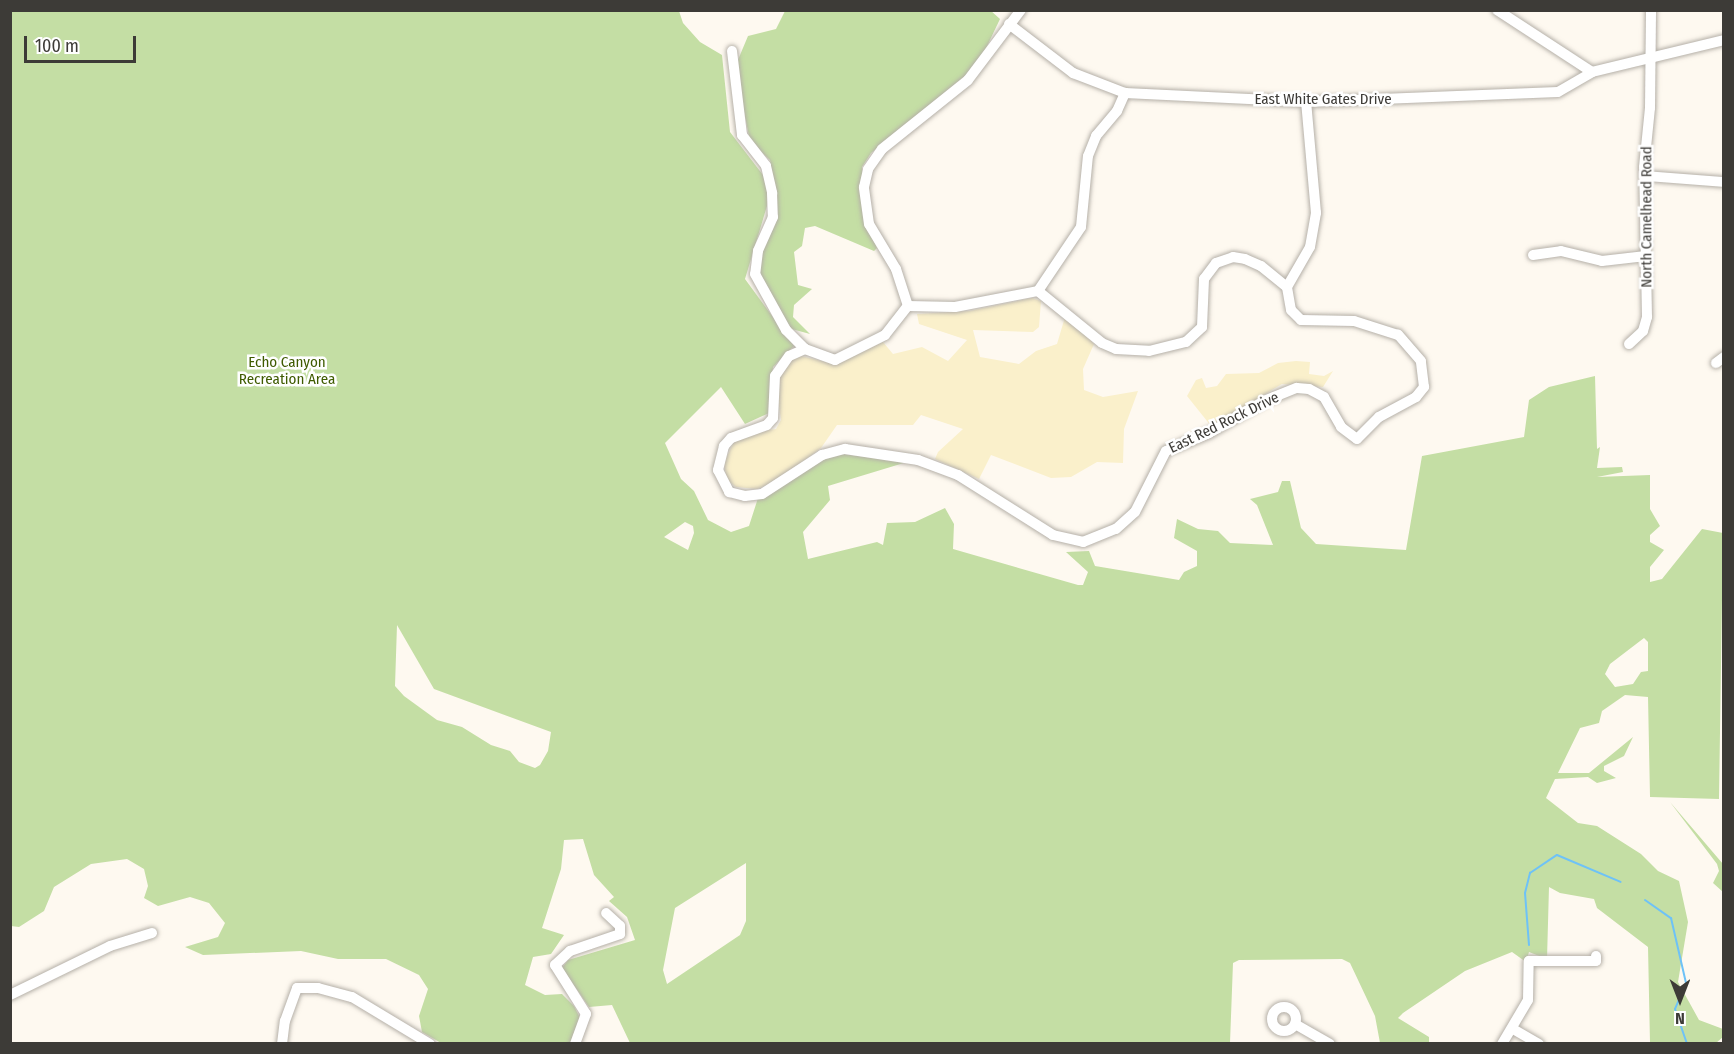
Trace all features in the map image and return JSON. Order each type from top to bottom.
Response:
[{"type":"street","points":[[908,306],[896,268],[869,224],[864,187],[868,169],[882,149],[968,80],[1021,10]]},
{"type":"street","points":[[1497,10],[1592,72]]},
{"type":"street","name":"North Camelhead Road","points":[[1629,344],[1646,325],[1646,176],[1651,10]]},
{"type":"street","name":"East White Gates Drive","points":[[1009,24],[1073,73],[1125,93],[1306,102],[1531,95],[1558,92],[1592,72],[1724,40]]},
{"type":"street","points":[[732,51],[742,135],[766,166],[772,193],[773,217],[758,251],[755,274],[786,330],[805,349],[829,359],[840,359],[885,335],[908,306]]},
{"type":"street","points":[[908,306],[963,306],[1038,291],[1081,227],[1088,156],[1096,136],[1117,111],[1125,93]]},
{"type":"street","points":[[1038,291],[1102,343],[1116,349],[1149,351],[1186,342],[1203,327],[1204,279],[1216,263],[1233,257],[1245,259],[1260,266],[1287,287],[1310,247],[1316,213],[1308,148],[1306,102]]},
{"type":"street","points":[[1646,176],[1724,182]]},
{"type":"street","points":[[1617,258],[1561,246],[1541,248],[1533,255],[1561,251],[1602,261],[1646,256]]},
{"type":"street","name":"East Red Rock Drive","points":[[805,349],[789,356],[775,376],[773,418],[767,425],[731,438],[724,446],[718,470],[729,492],[745,496],[762,494],[822,455],[845,449],[918,460],[958,475],[1053,535],[1083,542],[1116,529],[1135,512],[1166,451],[1209,433],[1264,401],[1297,388],[1309,389],[1324,397],[1341,427],[1357,439],[1379,417],[1416,397],[1424,387],[1421,361],[1398,336],[1354,321],[1301,320],[1291,310],[1287,287]]},
{"type":"street","points":[[575,1044],[586,1014],[555,965],[570,951],[620,934],[620,927],[606,913]]},
{"type":"street","points":[[10,995],[110,946],[152,933]]},
{"type":"street","points":[[1539,1044],[1509,1038],[1529,997],[1530,961],[1596,961],[1596,956]]},
{"type":"street","points":[[282,1044],[285,1021],[297,988],[318,988],[352,997],[430,1044]]},
{"type":"street","points":[[1295,1024],[1330,1044]]},
{"type":"green space","points":[[990,10],[1000,19],[978,65],[871,153],[862,167],[864,218],[877,248],[874,251],[815,226],[805,228],[802,246],[794,252],[798,285],[812,289],[794,305],[793,317],[810,334],[788,328],[759,278],[759,255],[776,197],[770,160],[750,141],[735,67],[748,36],[776,29],[785,11]]},
{"type":"green space","name":"Echo Canyon Recreation Area","points":[[11,11],[679,11],[683,23],[700,42],[722,55],[730,132],[763,175],[770,196],[745,279],[794,346],[773,367],[769,413],[745,424],[721,387],[665,443],[681,479],[694,491],[708,520],[731,532],[749,526],[758,498],[833,453],[907,462],[828,486],[830,500],[803,532],[808,559],[877,542],[883,545],[887,523],[915,522],[945,508],[954,524],[953,549],[1078,585],[1083,585],[1088,572],[1066,552],[1089,551],[1095,566],[1179,580],[1184,572],[1197,566],[1197,551],[1174,538],[1177,519],[1198,529],[1218,531],[1230,543],[1273,545],[1257,505],[1250,499],[1278,492],[1282,481],[1290,481],[1301,528],[1316,544],[1406,550],[1422,456],[1524,437],[1529,400],[1549,387],[1595,376],[1597,449],[1600,447],[1597,468],[1622,467],[1623,472],[1597,477],[1650,475],[1650,509],[1660,526],[1650,535],[1650,542],[1664,550],[1650,567],[1650,582],[1662,579],[1702,529],[1723,533],[1719,799],[1650,797],[1648,697],[1625,695],[1602,711],[1599,723],[1580,728],[1558,773],[1589,773],[1633,737],[1624,756],[1604,766],[1604,771],[1616,778],[1597,783],[1588,777],[1555,779],[1546,798],[1578,823],[1597,826],[1641,854],[1658,871],[1679,881],[1688,922],[1678,982],[1699,1020],[1723,1029],[1723,1037],[1716,1043],[1650,1043],[1648,947],[1597,908],[1594,899],[1560,893],[1549,887],[1547,959],[1529,952],[1526,962],[1512,952],[1465,971],[1398,1018],[1429,1037],[1429,1044],[1380,1043],[1375,1016],[1350,963],[1342,959],[1239,960],[1233,963],[1230,1043],[630,1043],[612,1005],[589,1007],[562,968],[568,960],[635,940],[627,917],[609,901],[614,897],[594,875],[583,839],[564,840],[561,869],[542,928],[564,935],[551,954],[533,957],[525,985],[545,995],[562,994],[574,1006],[580,1018],[570,1043],[441,1043],[422,1032],[419,1016],[428,989],[419,975],[386,959],[338,959],[301,951],[203,955],[185,947],[218,937],[225,923],[209,903],[190,897],[158,906],[144,898],[148,886],[144,869],[127,859],[91,864],[54,887],[44,911],[19,927],[11,926]],"holes":[[[685,522],[693,526],[694,533],[688,550],[664,537]],[[397,625],[434,689],[551,732],[548,751],[540,765],[535,768],[519,762],[510,751],[491,745],[462,727],[437,720],[404,696],[395,686]],[[1644,638],[1648,642],[1648,671],[1641,672],[1633,684],[1615,687],[1605,674],[1610,664]],[[746,863],[746,921],[740,935],[667,984],[663,970],[675,908]]]},
{"type":"green space","points":[[1670,802],[1723,864],[1723,892],[1713,883],[1719,871],[1717,864]]},
{"type":"sand","points":[[1032,298],[1041,301],[1039,327],[1033,332],[973,330],[980,357],[1019,364],[1036,351],[1057,344],[1065,317],[1069,318],[1094,344],[1083,369],[1084,390],[1103,397],[1138,391],[1124,429],[1123,463],[1097,462],[1071,477],[1051,478],[991,455],[979,479],[935,459],[938,452],[963,429],[921,415],[913,425],[837,425],[821,448],[776,481],[757,489],[736,487],[727,480],[724,463],[734,442],[755,432],[776,429],[781,420],[777,392],[780,372],[790,359],[801,356],[834,364],[883,342],[893,354],[922,347],[948,361],[967,340],[919,324],[917,314],[969,311]]},
{"type":"sand","points":[[1310,362],[1309,374],[1324,376],[1333,371],[1323,387],[1282,384],[1211,426],[1187,396],[1196,380],[1202,378],[1206,388],[1217,386],[1226,374],[1259,373],[1278,363]]},
{"type":"waterway","points":[[1529,945],[1525,893],[1530,873],[1557,855],[1621,882]]},
{"type":"waterway","points":[[1645,900],[1671,918],[1686,983],[1675,1009],[1687,1043]]}]
